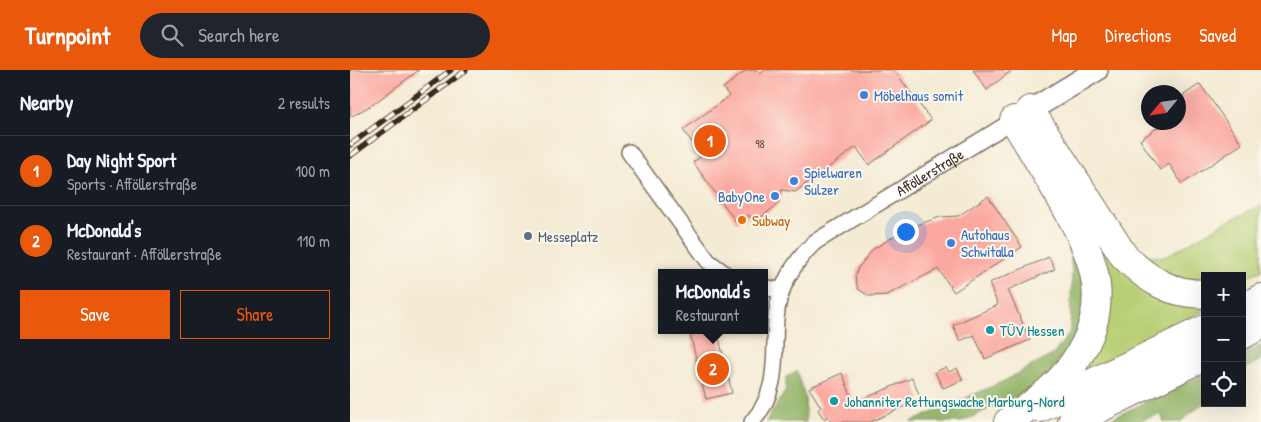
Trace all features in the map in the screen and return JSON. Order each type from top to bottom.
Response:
[{"type":"highway","points":[[1022,115],[1114,241],[1138,270],[1169,290],[1201,294]]},
{"type":"highway","points":[[1009,422],[1054,386],[1066,373],[1086,345],[1095,321],[1098,304],[1095,274],[1087,246],[1022,115]]},
{"type":"highway","points":[[1246,289],[1261,286]]},
{"type":"highway","points":[[1246,307],[1261,298]]},
{"type":"highway","points":[[1246,333],[1261,325]]},
{"type":"highway","points":[[1009,422],[1105,379],[1201,331]]},
{"type":"highway","points":[[1072,422],[1201,358]]},
{"type":"main road","name":"Afföllerstraße","points":[[1022,115],[1097,70]]},
{"type":"street","name":"Afföllerstraße","points":[[752,422],[762,410],[774,377],[776,319],[782,291],[797,261],[815,242],[1022,115]]},
{"type":"street","points":[[629,152],[708,261],[719,269]]},
{"type":"street","points":[[768,288],[782,291]]},
{"type":"green space","points":[[1261,206],[1261,271],[1246,277],[1246,272],[1201,272],[1201,283],[1174,280],[1138,255],[1165,257],[1226,222]]},
{"type":"green space","points":[[1086,214],[1201,299],[1201,312],[1078,374],[1099,330]]},
{"type":"green space","points":[[1069,247],[1078,247],[1087,311],[1079,341],[1047,382],[961,422],[911,422],[1002,382],[1054,354],[1070,332],[1072,271]]},
{"type":"green space","points":[[1261,346],[1261,360],[1246,368],[1246,353]]},
{"type":"green space","points":[[797,371],[805,398],[806,422],[766,422],[786,390],[786,377]]},
{"type":"green space","points":[[1201,376],[1201,405],[1180,422],[1164,422],[1161,414],[1133,422],[1104,422]]},
{"type":"building","points":[[350,70],[419,70],[372,105],[350,117]]},
{"type":"building","points":[[747,70],[756,70],[760,74],[765,70],[894,70],[931,120],[869,165],[856,147],[795,192],[782,190],[778,204],[754,223],[749,215],[737,223],[693,162],[702,156],[683,130],[729,96],[723,88]]},
{"type":"building","points":[[973,70],[1012,70],[987,90]]},
{"type":"building","points":[[1200,84],[1242,144],[1182,184],[1169,164],[1160,170],[1140,140],[1154,130],[1186,130],[1186,94]]},
{"type":"building","name":"Autohaus Schwitalla","points":[[988,196],[1022,247],[954,292],[938,269],[887,295],[869,296],[858,289],[855,277],[858,268],[873,249],[906,229],[940,217],[958,216]]},
{"type":"building","name":"TÜV Hessen","points":[[1049,257],[1055,269],[1008,290],[1030,340],[985,359],[974,335],[960,341],[953,325],[998,305],[989,283]]},
{"type":"building","points":[[690,334],[718,334],[732,393],[706,399]]},
{"type":"building","points":[[946,367],[949,372],[957,368],[963,380],[943,388],[935,372]]},
{"type":"building","points":[[842,373],[854,403],[912,378],[921,399],[870,422],[831,422],[828,416],[824,419],[818,410],[821,407],[809,388]]},
{"type":"railway","points":[[350,145],[451,70]]},
{"type":"railway","points":[[350,156],[466,70]]},
{"type":"place","name":"Möbelhaus somit","points":[[864,95]]},
{"type":"place","name":"Day Night Sport","points":[[710,141]]},
{"type":"place","name":"Spielwaren Sulzer","points":[[794,181]]},
{"type":"place","name":"BabyOne","points":[[775,196]]},
{"type":"place","name":"Subway","points":[[742,220]]},
{"type":"place","name":"Messeplatz","points":[[528,236]]},
{"type":"place","name":"Autohaus Schwitalla","points":[[951,243]]},
{"type":"place","name":"TÜV Hessen","points":[[990,330]]},
{"type":"place","name":"McDonald's","points":[[713,369]]},
{"type":"place","name":"Johanniter Rettungswache Marburg-Nord","points":[[834,401]]}]
